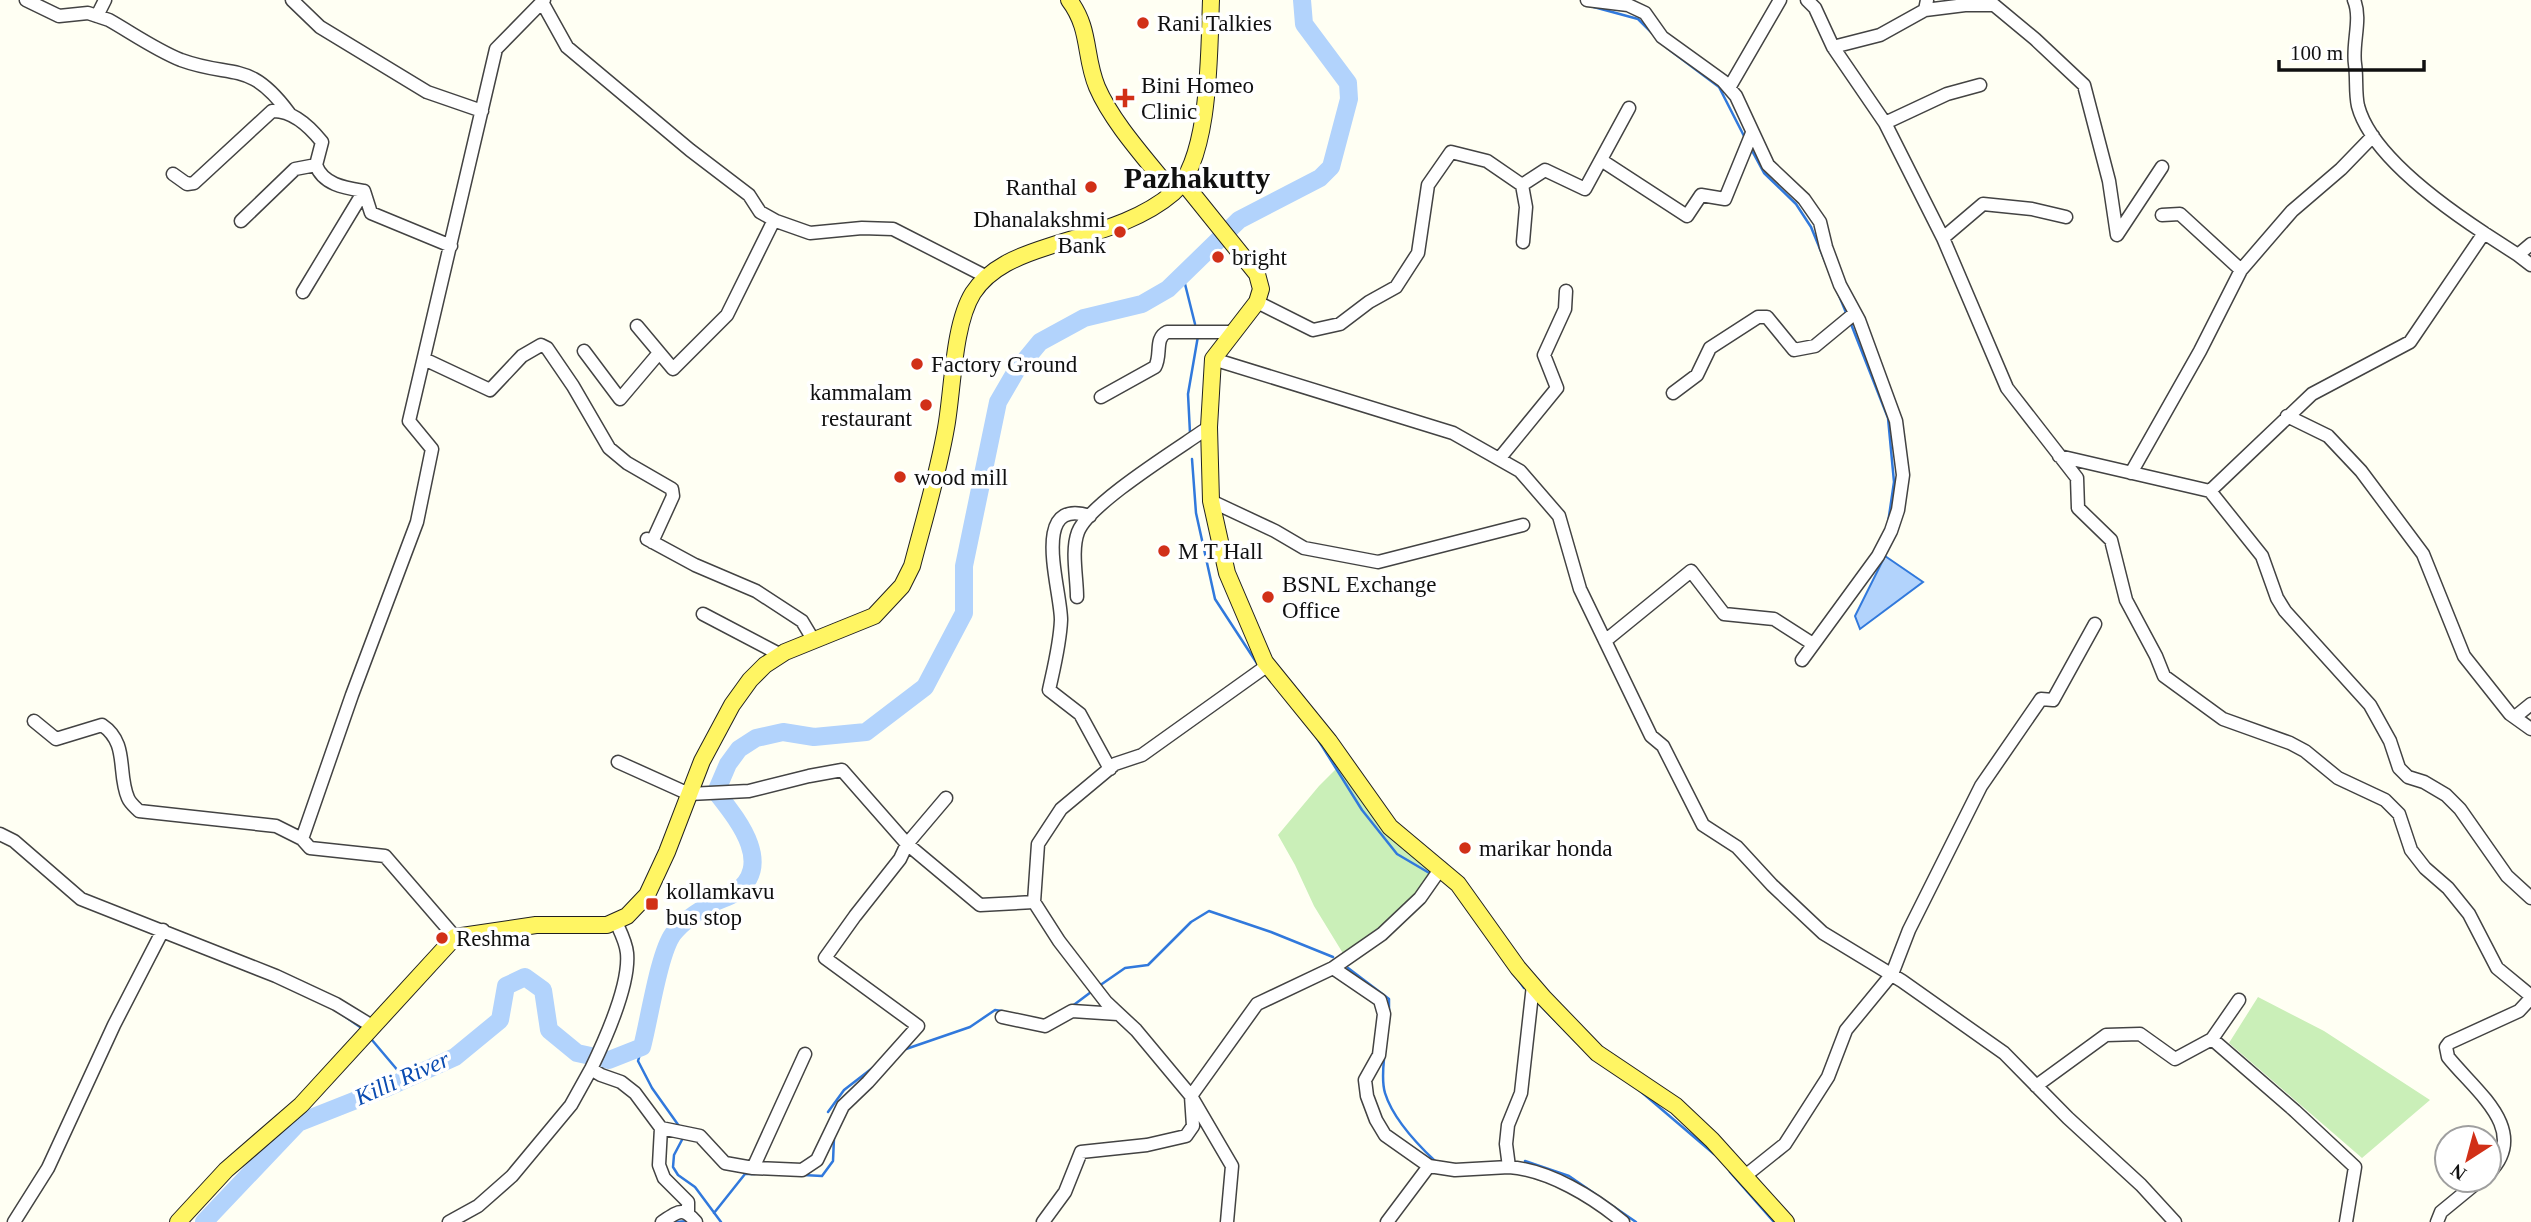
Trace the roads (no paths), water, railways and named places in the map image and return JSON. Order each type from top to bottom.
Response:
[{"type":"main road","points":[[1069,0],[1081,15],[1097,86],[1126,135],[1218,223],[1256,274],[1261,289],[1257,302],[1213,359],[1209,427],[1211,501],[1227,573],[1253,638],[1269,665],[1329,741],[1390,827],[1458,884],[1533,985],[1597,1053],[1676,1106],[1712,1140],[1786,1222]]},
{"type":"main road","points":[[178,1222],[226,1170],[301,1105],[455,937],[536,925],[607,925],[627,916],[647,895],[667,852],[702,761],[732,705],[750,680],[765,665],[781,655],[874,616],[896,593],[912,566],[946,429],[963,316],[972,294],[1003,264],[1023,254],[1130,219],[1152,208],[1178,187],[1191,169],[1205,105],[1211,0]]},
{"type":"street","points":[[26,0],[59,16],[88,13],[97,16],[180,59],[250,75],[275,94],[289,113],[322,142],[316,165],[324,178],[340,186],[364,191]]},
{"type":"street","points":[[97,16],[105,0]]},
{"type":"street","points":[[292,0],[320,27],[427,92],[482,111]]},
{"type":"street","points":[[1587,0],[1628,5],[1645,13],[1662,37],[1723,81],[1736,96],[1768,165],[1804,199],[1820,222],[1835,272],[1855,313],[1896,421],[1903,475],[1898,510],[1891,531],[1878,556],[1802,660]]},
{"type":"street","points":[[1729,89],[1780,0]]},
{"type":"street","points":[[1807,0],[1815,8],[1833,47],[1885,123],[1942,238],[2007,388],[2077,478],[2078,508],[2111,540],[2126,600],[2164,676],[2223,719],[2290,743],[2305,751],[2339,778],[2385,800],[2399,814],[2411,850],[2469,914],[2497,968],[2531,997],[2518,1011],[2449,1043],[2446,1047],[2448,1056],[2497,1111],[2506,1126],[2507,1142],[2503,1156]]},
{"type":"street","points":[[2354,0],[2357,24],[2353,51],[2358,106],[2382,152],[2463,219],[2531,265]]},
{"type":"street","points":[[302,839],[352,695],[417,522],[432,449],[409,421],[496,49],[543,1],[567,47],[690,150],[749,195],[760,212],[810,233],[862,228],[893,229],[987,277]]},
{"type":"street","points":[[1833,47],[1880,35],[1926,5],[1994,5],[2084,85],[2109,181],[2116,235],[2162,167]]},
{"type":"street","points":[[1885,123],[1947,94],[1980,85]]},
{"type":"street","points":[[1522,185],[1545,170],[1585,189],[1629,108]]},
{"type":"street","points":[[173,174],[187,184],[194,183],[272,111],[289,113]]},
{"type":"street","points":[[1601,160],[1687,216],[1701,195],[1725,199],[1752,133]]},
{"type":"street","points":[[2132,473],[2200,351],[2241,270],[2292,211],[2341,169],[2373,136]]},
{"type":"street","points":[[1257,302],[1313,330],[1340,324],[1369,302],[1396,287],[1418,253],[1429,185],[1451,152],[1487,161],[1522,185],[1526,207],[1523,242]]},
{"type":"street","points":[[241,221],[295,169],[316,165]]},
{"type":"street","points":[[364,191],[371,213],[451,246]]},
{"type":"street","points":[[303,292],[364,191]]},
{"type":"street","points":[[1942,238],[1983,204],[2032,209],[2066,217]]},
{"type":"street","points":[[2162,215],[2180,214],[2241,270]]},
{"type":"street","points":[[637,326],[673,369],[727,315],[774,220]]},
{"type":"street","points":[[2210,491],[2312,394],[2410,342],[2484,233]]},
{"type":"street","points":[[2518,256],[2531,244]]},
{"type":"street","points":[[1499,459],[1557,388],[1544,355],[1565,309],[1566,291]]},
{"type":"street","points":[[1673,393],[1697,375],[1710,348],[1758,317],[1768,317],[1794,350],[1815,346],[1855,313]]},
{"type":"street","points":[[1101,397],[1155,367],[1159,361],[1160,339],[1167,332],[1234,332]]},
{"type":"street","points":[[424,359],[490,390],[522,356],[541,345],[547,348],[609,448],[627,463],[672,489],[673,496],[649,540],[695,565],[756,591],[802,621],[814,641]]},
{"type":"street","points":[[584,351],[620,399],[659,354]]},
{"type":"street","points":[[1213,359],[1453,433],[1520,471],[1559,516],[1580,589],[1651,736],[1663,746],[1703,825],[1737,847],[1772,885],[1823,933],[1892,974],[2004,1053],[2067,1118],[2141,1185],[2175,1222]]},
{"type":"street","points":[[2287,416],[2328,436],[2361,471],[2423,554],[2463,656],[2515,717],[2531,729]]},
{"type":"street","points":[[1077,597],[1076,546],[1079,531],[1090,516],[1113,494],[1209,427]]},
{"type":"street","points":[[2059,456],[2210,491],[2262,556],[2284,611],[2370,705],[2390,741],[2399,768],[2408,777],[2424,782],[2446,795],[2460,809],[2507,876],[2531,898]]},
{"type":"street","points":[[1211,501],[1304,548],[1378,562],[1523,525]]},
{"type":"street","points":[[1090,516],[1076,512],[1065,514],[1059,519],[1053,532],[1061,619],[1058,650],[1049,690],[1080,714],[1110,769]]},
{"type":"street","points":[[1605,641],[1691,571],[1724,614],[1774,619],[1814,644]]},
{"type":"street","points":[[703,614],[781,655]]},
{"type":"street","points":[[1745,1176],[1786,1144],[1828,1077],[1846,1030],[1892,974],[1909,930],[1981,786],[2041,699],[2053,700],[2095,624]]},
{"type":"street","points":[[1227,1222],[1232,1166],[1191,1096],[1136,1030],[1106,1002],[1059,941],[1034,901],[1038,844],[1061,809],[1110,769],[1142,755],[1269,665]]},
{"type":"street","points":[[2515,717],[2531,704]]},
{"type":"street","points":[[33,721],[56,739],[102,725],[112,732],[122,758],[129,800],[139,811],[276,826],[302,839],[310,848],[385,856],[455,937]]},
{"type":"street","points":[[618,762],[690,794],[750,791],[842,770],[907,844],[980,905],[1034,901]]},
{"type":"street","points":[[661,1128],[700,1136],[725,1163],[753,1168],[802,1170],[817,1160],[843,1106],[918,1026],[825,958],[900,859],[907,844],[946,798]]},
{"type":"street","points":[[0,834],[14,841],[81,899],[276,976],[336,1004],[372,1026]]},
{"type":"street","points":[[1043,1222],[1065,1192],[1081,1152],[1147,1145],[1186,1136],[1193,1126],[1191,1096],[1257,1004],[1333,968],[1382,934],[1420,898],[1441,868]]},
{"type":"street","points":[[449,1222],[478,1206],[512,1176],[571,1105],[609,1029],[627,970],[627,950],[616,922]]},
{"type":"street","points":[[14,1222],[48,1168],[114,1025],[163,930]]},
{"type":"street","points":[[1333,968],[1380,1000],[1384,1014],[1379,1055],[1365,1080],[1367,1096],[1376,1121],[1385,1135],[1429,1166],[1455,1170],[1522,1168],[1579,1190],[1623,1222]]},
{"type":"street","points":[[1509,1167],[1507,1134],[1521,1093],[1533,985]]},
{"type":"street","points":[[2036,1086],[2106,1035],[2140,1034],[2175,1059],[2212,1039],[2239,999]]},
{"type":"street","points":[[1002,1017],[1045,1026],[1072,1011],[1119,1014]]},
{"type":"street","points":[[2212,1039],[2355,1167],[2346,1222]]},
{"type":"street","points":[[753,1168],[805,1054]]},
{"type":"street","points":[[591,1068],[601,1075],[621,1082],[635,1093],[661,1128],[659,1165],[664,1178],[688,1202],[692,1218]]},
{"type":"street","points":[[1387,1222],[1429,1166]]},
{"type":"street","points":[[2437,1222],[2441,1212],[2462,1194]]},
{"type":"street","points":[[662,1222],[678,1212],[692,1218]]},
{"type":"water","points":[[1885,556],[1923,582],[1860,629],[1855,616]]},
{"type":"waterway","name":"Killi River","points":[[204,1222],[298,1123],[455,1057],[500,1020],[506,986],[525,977],[543,990],[549,1030],[577,1053],[609,1060],[642,1047],[663,956],[673,934],[698,912],[735,893],[747,881],[752,869],[752,855],[742,828],[716,792],[728,764],[739,749],[756,738],[783,732],[814,737],[866,732],[925,687],[964,613],[964,566],[998,402],[1016,371],[1040,342],[1084,318],[1142,304],[1168,289],[1239,220],[1320,178],[1331,167],[1349,99],[1348,83],[1304,24],[1302,0]]},
{"type":"waterway","points":[[1590,6],[1638,19],[1652,33]]},
{"type":"waterway","points":[[1667,48],[1719,87],[1745,138]]},
{"type":"waterway","points":[[1750,147],[1764,173],[1796,204],[1811,227],[1847,315]]},
{"type":"waterway","points":[[1183,276],[1195,324]]},
{"type":"waterway","points":[[1851,324],[1888,418],[1894,482],[1888,523]]},
{"type":"waterway","points":[[1190,433],[1188,394],[1198,336]]},
{"type":"waterway","points":[[1192,459],[1196,513],[1215,599],[1260,668]]},
{"type":"waterway","points":[[1317,738],[1362,810],[1397,854],[1431,874]]},
{"type":"waterway","points":[[1099,986],[1125,968],[1148,965],[1191,922],[1209,911],[1333,957]]},
{"type":"waterway","points":[[1348,968],[1389,999],[1389,1011]]},
{"type":"waterway","points":[[1517,978],[1524,988]]},
{"type":"waterway","points":[[1071,1007],[1091,992]]},
{"type":"waterway","points":[[1539,1004],[1576,1042]]},
{"type":"waterway","points":[[906,1049],[970,1027],[995,1010],[1002,1011]]},
{"type":"waterway","points":[[337,1011],[360,1027]]},
{"type":"waterway","points":[[372,1040],[405,1079]]},
{"type":"waterway","points":[[642,1047],[638,1061],[652,1088],[679,1126]]},
{"type":"waterway","points":[[1384,1059],[1383,1085],[1389,1103],[1406,1130],[1435,1161]]},
{"type":"waterway","points":[[828,1112],[844,1090],[875,1066]]},
{"type":"waterway","points":[[1639,1090],[1714,1154]]},
{"type":"waterway","points":[[684,1136],[674,1155],[673,1167],[678,1175],[695,1187],[721,1222]]},
{"type":"waterway","points":[[803,1175],[822,1176],[833,1161],[834,1138]]},
{"type":"waterway","points":[[1525,1161],[1569,1176],[1636,1222]]},
{"type":"waterway","points":[[1730,1172],[1774,1222]]},
{"type":"waterway","points":[[714,1213],[745,1174],[755,1174]]},
{"type":"waterway","points":[[676,1222],[688,1221]]},
{"type":"place","name":"Rani Talkies","points":[[1143,23]]},
{"type":"place","name":"Bini Homeo Clinic","points":[[1125,98]]},
{"type":"place","name":"Ranthal","points":[[1091,187]]},
{"type":"place","name":"Dhanalakshmi Bank","points":[[1120,232]]},
{"type":"place","name":"bright","points":[[1218,257]]},
{"type":"place","name":"Factory Ground","points":[[917,364]]},
{"type":"place","name":"kammalam restaurant","points":[[926,405]]},
{"type":"place","name":"wood mill","points":[[900,477]]},
{"type":"place","name":"M T Hall","points":[[1164,551]]},
{"type":"place","name":"BSNL Exchange Office","points":[[1268,597]]},
{"type":"place","name":"marikar honda","points":[[1465,848]]},
{"type":"place","name":"kollamkavu bus stop","points":[[652,904]]},
{"type":"place","name":"Reshma","points":[[442,938]]},
{"type":"district","name":"Pazhakutty","points":[[1197,177]]}]
